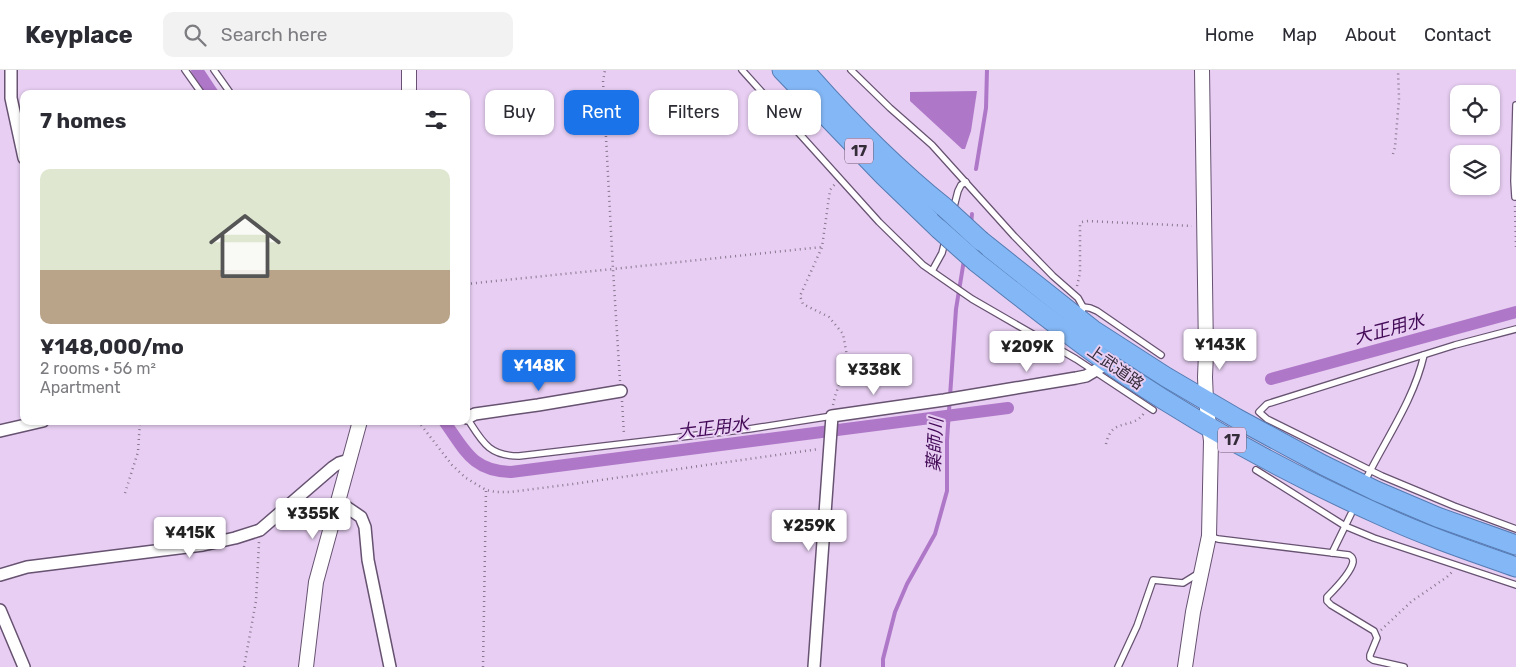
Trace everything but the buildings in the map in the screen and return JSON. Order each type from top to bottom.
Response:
[{"type":"highway","name":"上武道路","points":[[782,70],[884,176],[939,228],[976,262],[1101,367],[1285,469],[1379,515],[1466,550],[1516,567]]},
{"type":"highway","name":"上武道路","points":[[804,70],[822,91],[884,153],[944,207],[981,240],[1080,312],[1093,330],[1206,401],[1271,438],[1376,491],[1437,517],[1516,546]]},
{"type":"street","points":[[11,70],[11,98],[20,140]]},
{"type":"street","points":[[409,70],[409,90]]},
{"type":"street","points":[[1185,667],[1193,612],[1209,536],[1212,457],[1206,401],[1202,70]]},
{"type":"street","points":[[814,667],[831,419],[1076,378],[1086,376],[1101,367]]},
{"type":"street","points":[[470,416],[474,414],[621,391]]},
{"type":"street","points":[[0,430],[24,425]]},
{"type":"street","points":[[306,667],[316,582],[359,425]]},
{"type":"street","points":[[0,575],[27,567],[203,545],[260,530],[333,467],[349,460]]},
{"type":"street","points":[[339,502],[361,517],[365,527],[368,560],[390,667]]},
{"type":"street","points":[[0,610],[24,667]]},
{"type":"lane","points":[[185,70],[199,90]]},
{"type":"lane","points":[[214,70],[228,90]]},
{"type":"lane","points":[[742,70],[902,246],[932,271],[972,299],[1076,359],[1101,367],[1153,410]]},
{"type":"lane","points":[[851,70],[932,145],[1033,256],[1078,298],[1080,312],[1090,308],[1097,311],[1160,354]]},
{"type":"lane","points":[[1515,197],[1516,105]]},
{"type":"lane","points":[[932,271],[942,253],[958,190],[966,182]]},
{"type":"lane","points":[[1516,329],[1455,345],[1267,404],[1259,412],[1267,419],[1371,471],[1454,506],[1516,529]]},
{"type":"lane","points":[[1368,477],[1401,415],[1424,356]]},
{"type":"lane","points":[[470,422],[488,448],[493,452],[508,456],[519,456],[831,419]]},
{"type":"lane","points":[[1256,470],[1345,526],[1374,538],[1516,585]]},
{"type":"lane","points":[[1332,553],[1351,514]]},
{"type":"lane","points":[[1209,536],[1218,539],[1349,555],[1353,562],[1343,580],[1327,597],[1327,601],[1374,631],[1376,638],[1370,658],[1404,667]]},
{"type":"lane","points":[[1118,667],[1137,626],[1153,580],[1182,583],[1202,572]]},
{"type":"path","points":[[605,70],[603,81],[613,270],[625,444]]},
{"type":"path","points":[[1394,154],[1398,70]]},
{"type":"path","points":[[831,419],[835,396],[847,356],[843,334],[829,317],[803,304],[800,296],[822,247],[830,190],[840,180]]},
{"type":"path","points":[[1515,197],[1516,247]]},
{"type":"path","points":[[1072,293],[1079,281],[1080,225],[1082,222],[1088,220],[1204,226]]},
{"type":"path","points":[[470,284],[822,247]]},
{"type":"path","points":[[1106,444],[1110,431],[1118,426],[1138,420],[1144,415],[1147,406]]},
{"type":"path","points":[[125,493],[138,452],[140,425]]},
{"type":"path","points":[[421,425],[452,465],[466,478],[486,490],[496,492],[510,492],[830,443]]},
{"type":"path","points":[[483,667],[486,490]]},
{"type":"path","points":[[244,667],[256,601],[260,530]]},
{"type":"path","points":[[1376,634],[1412,602],[1447,577],[1457,566]]},
{"type":"shaded area","points":[[977,91],[971,131],[965,149],[962,149],[910,101],[910,92]]},
{"type":"waterway","name":"大正用水","points":[[197,70],[210,90]]},
{"type":"waterway","name":"薬師川","points":[[976,169],[986,108],[987,70]]},
{"type":"waterway","name":"薬師川","points":[[971,224],[972,214]]},
{"type":"waterway","name":"薬師川","points":[[883,667],[883,659],[895,612],[907,584],[935,534],[947,491],[947,440],[956,309],[964,260]]},
{"type":"waterway","name":"大正用水","points":[[1271,379],[1516,312]]},
{"type":"waterway","name":"大正用水","points":[[447,425],[464,450],[478,463],[487,468],[511,472],[1008,408]]}]
